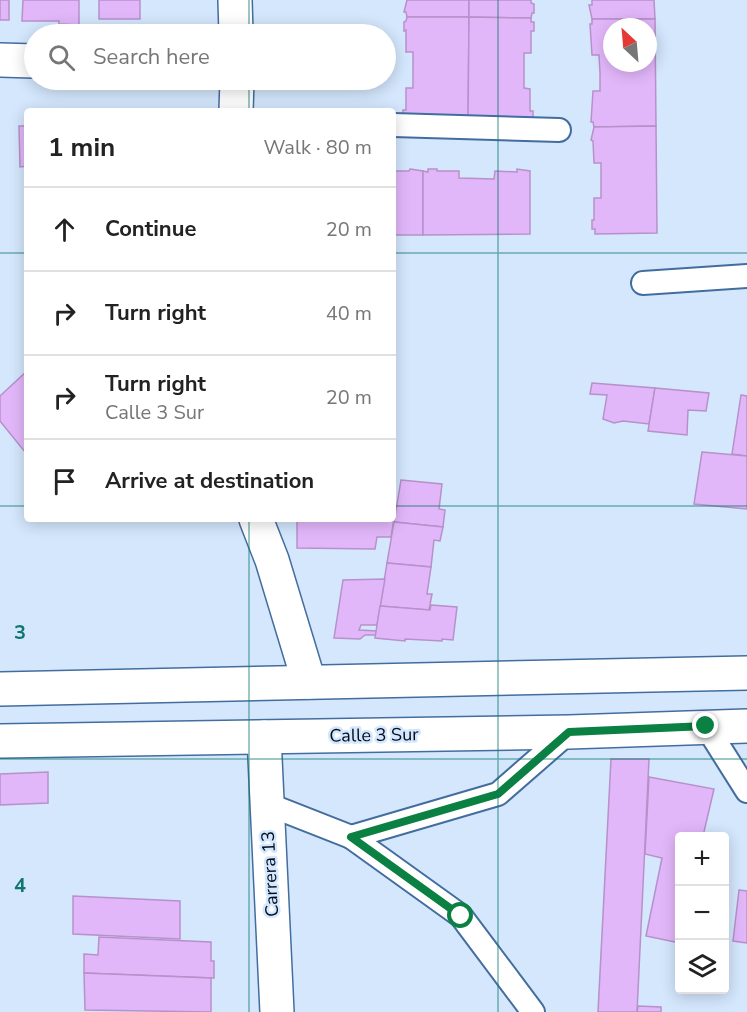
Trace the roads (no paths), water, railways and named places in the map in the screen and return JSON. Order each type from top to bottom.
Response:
[{"type":"street","points":[[235,0],[236,24]]},
{"type":"street","points":[[0,60],[24,61]]},
{"type":"street","points":[[236,108],[237,90]]},
{"type":"street","points":[[257,522],[272,560],[309,682]]},
{"type":"street","points":[[0,688],[747,673]]},
{"type":"street","name":"Calle 3 Sur","points":[[0,741],[569,732],[747,726]]},
{"type":"street","name":"Carrera 13","points":[[264,737],[277,1012]]},
{"type":"lane","points":[[396,125],[559,130]]},
{"type":"lane","points":[[643,283],[747,276]]},
{"type":"lane","points":[[706,726],[747,791]]},
{"type":"lane","points":[[351,837],[498,794],[569,732]]},
{"type":"lane","points":[[267,804],[351,837],[461,916],[533,1012]]}]
